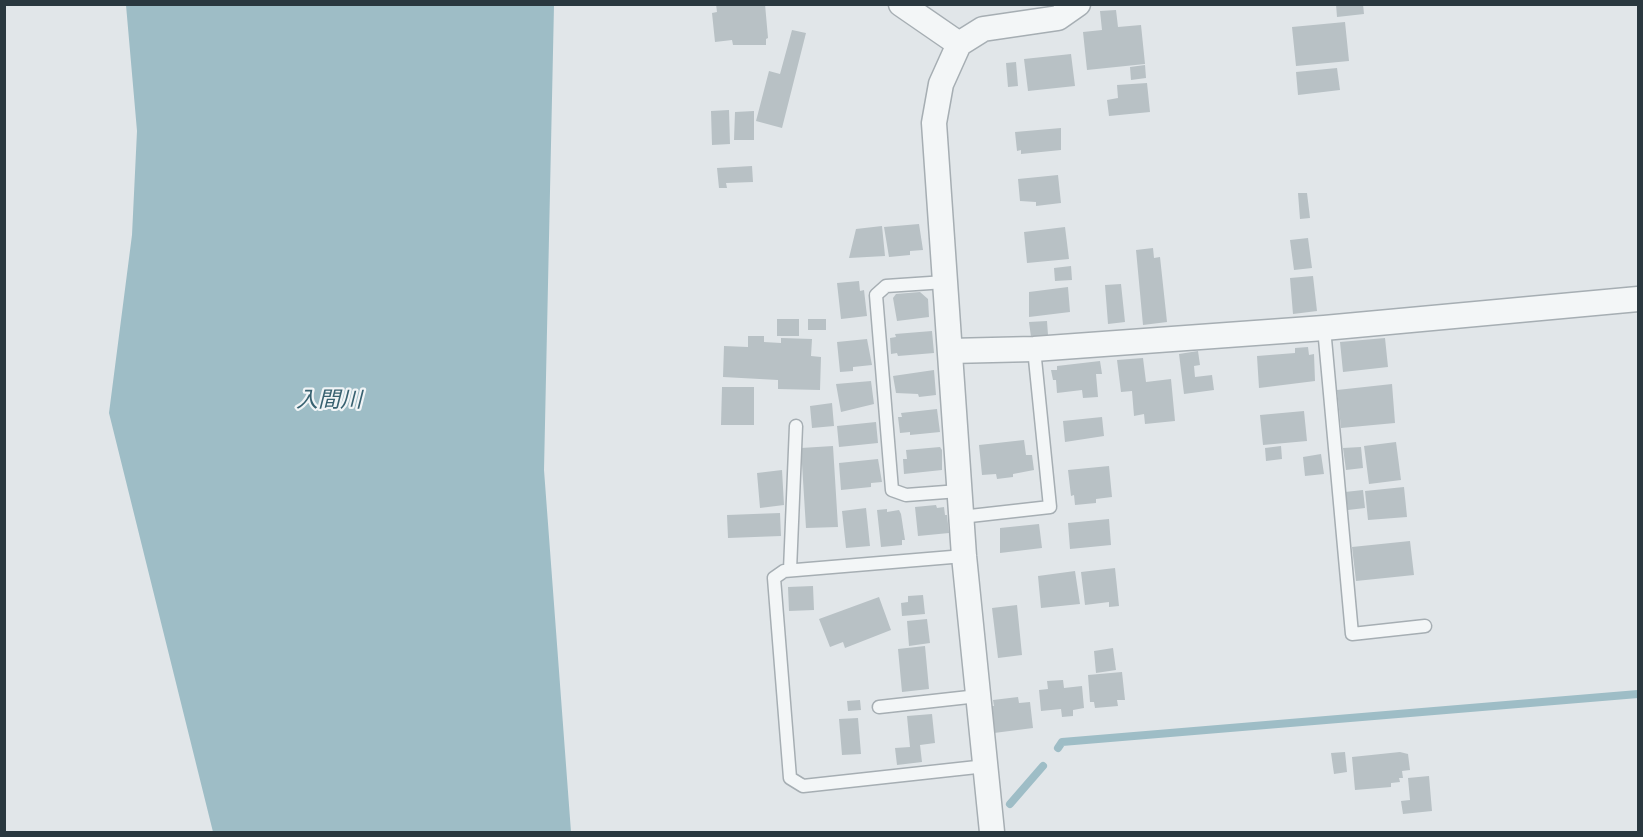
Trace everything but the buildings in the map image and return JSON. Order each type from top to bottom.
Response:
[{"type":"street","points":[[901,4],[958,44]]},
{"type":"street","points":[[992,832],[964,556],[934,123],[941,84],[958,44],[982,29],[1058,18],[1078,4]]},
{"type":"street","points":[[950,351],[1034,349],[1324,328],[1638,299]]},
{"type":"lane","points":[[945,282],[886,286],[876,295],[892,490],[906,495],[959,491]]},
{"type":"lane","points":[[1324,328],[1352,634],[1425,626]]},
{"type":"lane","points":[[961,518],[1050,507],[1034,349]]},
{"type":"lane","points":[[790,570],[796,426]]},
{"type":"lane","points":[[964,556],[790,570],[774,578],[790,778],[803,786],[986,766]]},
{"type":"lane","points":[[879,707],[978,696]]},
{"type":"water","name":"入間川","points":[[126,5],[554,5],[544,470],[571,832],[213,832],[109,413],[132,235],[137,131]]},
{"type":"waterway","points":[[1058,748],[1062,742],[1638,694]]},
{"type":"waterway","points":[[1010,804],[1043,766]]}]
